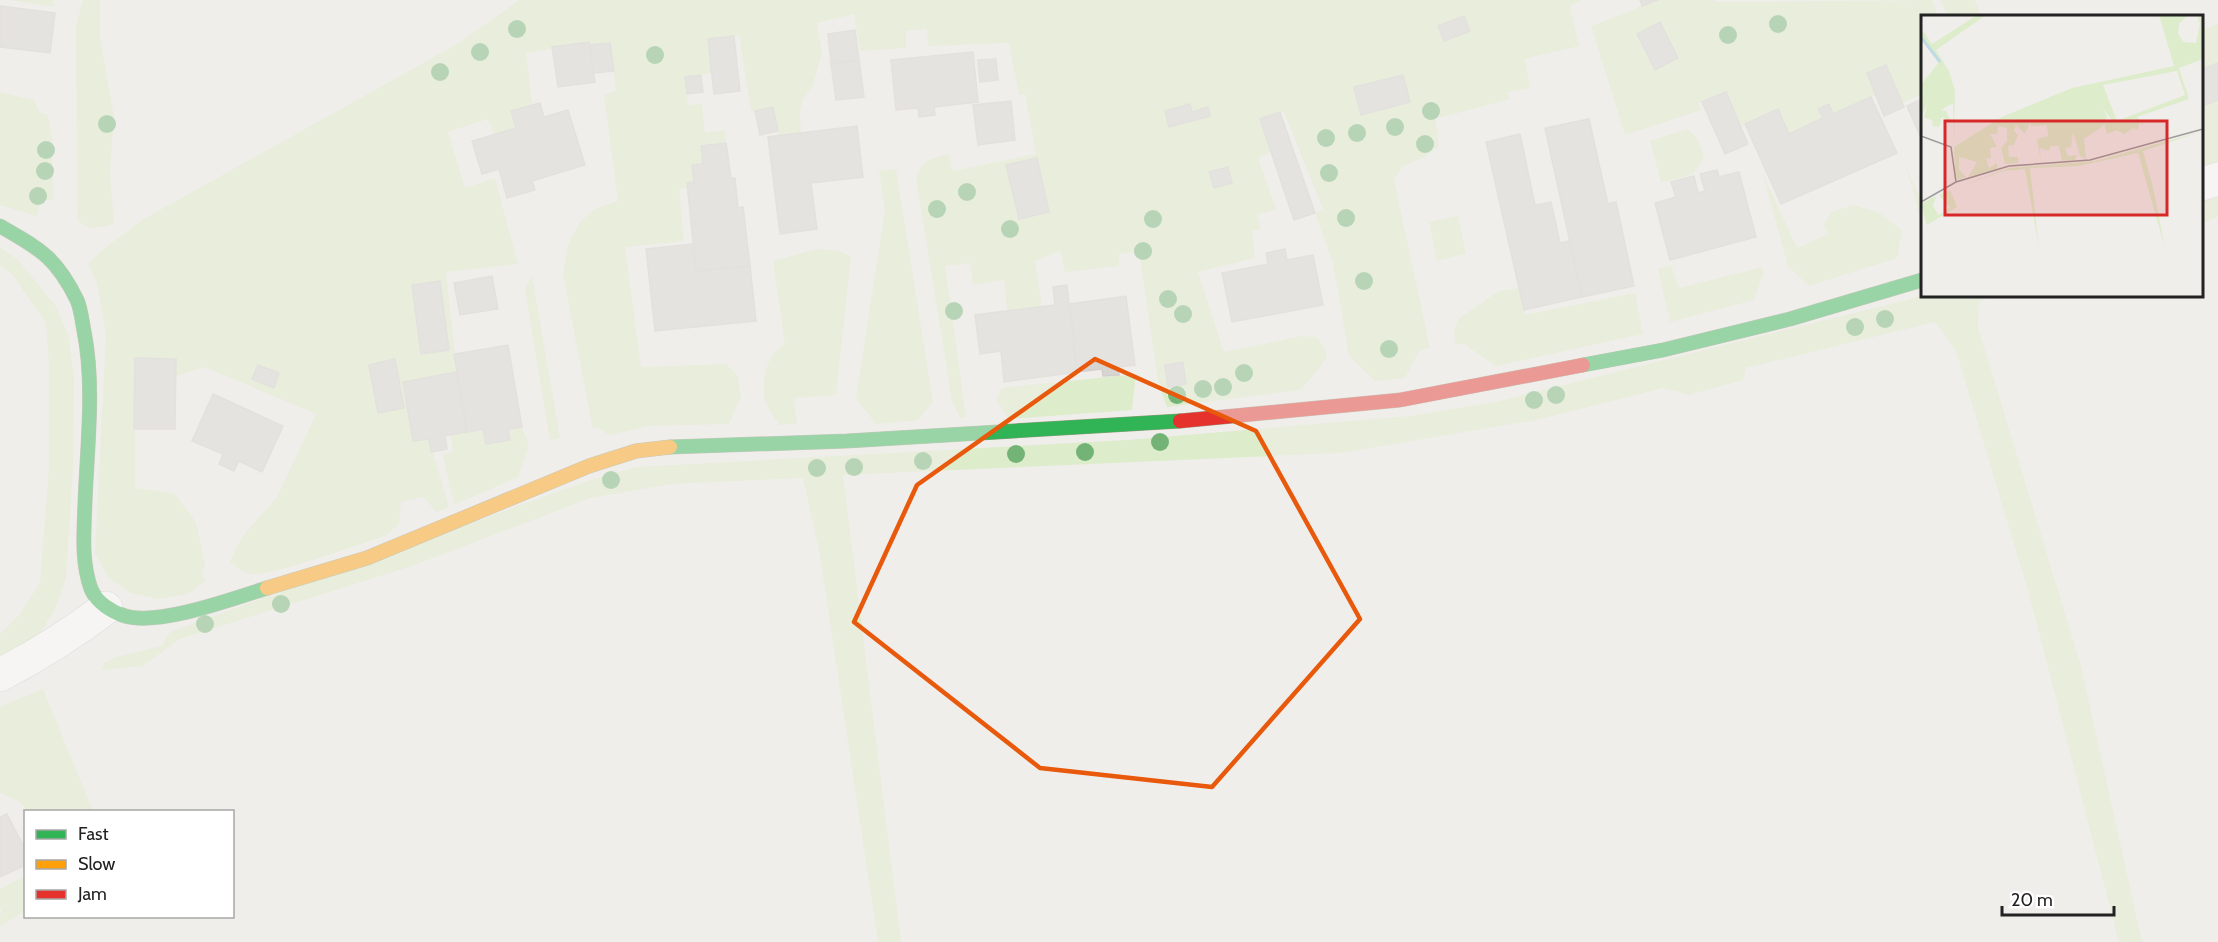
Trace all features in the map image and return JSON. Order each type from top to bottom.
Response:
[{"type":"street","points":[[2203,184],[2218,179]]},
{"type":"street","points":[[0,226],[40,249],[57,266],[78,302],[87,347],[89,395],[85,563],[92,591],[106,608],[127,617],[159,618],[367,558],[589,466],[636,451],[674,447],[1150,424],[1400,400],[1663,350],[1790,319],[1921,281]]},
{"type":"street","points":[[0,675],[39,655],[75,632],[106,608]]},
{"type":"highlighted area","points":[[1095,359],[1256,431],[1360,619],[1212,787],[1040,768],[854,622],[917,485]]},
{"type":"green space","points":[[8,0],[53,0],[55,7]]},
{"type":"green space","points":[[83,0],[100,0],[100,38],[114,116],[110,173],[114,222],[109,226],[89,228],[78,221],[77,201],[76,26]]},
{"type":"green space","points":[[519,0],[1581,0],[1570,6],[1579,46],[1525,59],[1530,88],[1507,92],[1510,99],[1435,119],[1439,146],[1423,158],[1403,166],[1394,180],[1430,348],[1420,350],[1405,378],[1375,381],[1349,356],[1333,263],[1315,213],[1323,209],[1284,112],[1260,119],[1271,152],[1258,158],[1276,209],[1257,215],[1261,229],[1252,231],[1255,258],[1198,272],[1224,352],[1301,336],[1316,337],[1324,346],[1327,358],[1301,390],[1167,407],[1158,382],[1139,251],[1119,254],[1119,266],[1065,272],[1060,251],[1035,261],[1041,307],[1007,311],[1004,280],[973,285],[970,263],[945,266],[966,417],[960,418],[952,401],[916,178],[925,163],[949,154],[952,171],[1036,154],[1025,94],[1019,95],[1009,43],[928,46],[927,29],[906,31],[906,48],[860,51],[854,14],[817,23],[822,53],[812,88],[803,99],[800,111],[801,133],[779,136],[773,108],[751,111],[739,35],[708,39],[712,73],[685,77],[688,105],[702,104],[705,133],[725,130],[726,143],[701,146],[703,164],[692,165],[694,182],[687,183],[688,188],[679,189],[684,241],[625,247],[641,367],[726,364],[737,374],[741,396],[729,424],[649,426],[609,435],[598,428],[593,429],[563,275],[568,244],[580,222],[596,208],[618,201],[604,95],[616,91],[610,43],[590,45],[589,42],[526,53],[532,105],[511,111],[516,128],[494,135],[488,119],[448,132],[465,188],[495,178],[518,264],[446,272],[457,372],[403,382],[413,441],[429,439],[449,507],[436,512],[424,497],[401,502],[399,524],[385,536],[293,566],[249,574],[230,561],[242,537],[277,497],[316,414],[205,367],[176,376],[176,360],[135,358],[135,488],[174,493],[196,522],[205,564],[202,573],[205,581],[188,594],[159,599],[130,593],[108,577],[95,554],[106,335],[97,283],[88,264],[106,247],[142,220],[459,43]],"holes":[[[1403,75],[1410,102],[1361,114],[1354,87]]]},
{"type":"green space","points":[[1658,0],[1714,0],[1715,2],[1932,0],[1938,15],[1921,15],[1921,94],[1902,103],[1886,65],[1867,73],[1876,95],[1833,114],[1828,104],[1819,108],[1823,118],[1789,134],[1777,109],[1741,126],[1725,92],[1698,103],[1701,110],[1625,135],[1591,26]]},
{"type":"green space","points":[[1940,0],[1975,0],[1981,15],[1948,15]]},
{"type":"green space","points":[[2218,24],[2218,63],[2203,69],[2203,30]]},
{"type":"green space","points":[[0,92],[34,100],[39,112],[48,115],[52,136],[53,200],[41,199],[37,216],[0,205]]},
{"type":"green space","points":[[2218,100],[2218,169],[2203,174],[2203,106]]},
{"type":"green space","points":[[1687,129],[1696,137],[1704,155],[1701,163],[1687,176],[1661,182],[1650,141]]},
{"type":"green space","points":[[1905,163],[1921,196],[1921,219]]},
{"type":"green space","points":[[896,169],[933,402],[918,420],[876,424],[856,398],[885,210],[879,171]]},
{"type":"green space","points":[[1762,172],[1797,248],[1828,234],[1824,224],[1831,212],[1853,205],[1878,212],[1902,230],[1897,258],[1809,286],[1788,266]]},
{"type":"green space","points":[[2218,193],[2218,217],[2203,223],[2203,198]]},
{"type":"green space","points":[[1458,216],[1466,254],[1437,261],[1429,222]]},
{"type":"green space","points":[[0,247],[19,261],[55,305],[68,334],[74,377],[73,467],[66,578],[55,609],[36,640],[0,664],[0,634],[19,615],[40,583],[49,466],[49,365],[46,323],[12,274],[0,266]]},
{"type":"green space","points":[[817,249],[840,251],[851,257],[836,395],[794,398],[797,424],[779,425],[764,399],[767,366],[774,353],[785,345],[773,261]]},
{"type":"green space","points":[[1671,265],[1679,288],[1762,267],[1764,272],[1754,300],[1670,322],[1658,269]]},
{"type":"green space","points":[[532,275],[560,438],[550,441],[525,290]]},
{"type":"green space","points":[[1519,288],[1525,315],[1635,293],[1643,334],[1496,366],[1464,344],[1455,345],[1454,331],[1458,319],[1499,291]]},
{"type":"green space","points":[[1921,296],[1990,297],[1979,301],[1978,327],[2081,666],[2142,942],[2119,942],[2029,594],[1956,351],[1935,322],[1746,368],[1743,380],[1689,395],[1663,388],[1537,420],[1340,453],[843,475],[901,942],[878,942],[820,556],[803,478],[671,484],[591,498],[409,567],[180,639],[143,666],[102,670],[104,663],[116,657],[162,646],[170,632],[587,481],[636,467],[1127,440],[1409,416],[1495,402]]},
{"type":"green space","points":[[1136,374],[1132,410],[1009,419],[996,400],[1002,388]]},
{"type":"green space","points":[[522,427],[529,446],[518,477],[454,505],[443,455],[453,452],[450,434],[483,429],[486,444],[508,429]]},
{"type":"green space","points":[[43,689],[93,810],[26,810],[20,802],[0,793],[0,707]]},
{"type":"green space","points":[[24,877],[24,912],[0,926],[2,912],[0,889]]},
{"type":"building","points":[[1640,0],[1658,0],[1642,6]]},
{"type":"building","points":[[0,6],[55,13],[50,53],[0,47]]},
{"type":"building","points":[[1464,16],[1470,31],[1444,41],[1438,26]]},
{"type":"building","points":[[1660,22],[1678,58],[1655,70],[1637,34]]},
{"type":"building","points":[[855,30],[859,60],[831,63],[828,34]]},
{"type":"building","points":[[734,36],[740,91],[714,94],[708,39]]},
{"type":"building","points":[[589,42],[595,82],[558,87],[552,47]]},
{"type":"building","points":[[610,43],[614,71],[593,73],[590,45]]},
{"type":"building","points":[[973,52],[978,102],[934,107],[935,115],[919,117],[918,108],[896,110],[891,60]]},
{"type":"building","points":[[996,59],[998,80],[980,82],[978,60]]},
{"type":"building","points":[[859,60],[864,97],[836,100],[831,63]]},
{"type":"building","points":[[2218,63],[2218,100],[2203,106],[2203,69]]},
{"type":"building","points":[[1886,65],[1904,107],[1884,116],[1867,73]]},
{"type":"building","points":[[701,75],[703,92],[687,94],[685,77]]},
{"type":"building","points":[[1403,75],[1410,102],[1361,115],[1354,87]]},
{"type":"building","points":[[1726,92],[1748,144],[1725,154],[1702,102]]},
{"type":"building","points":[[1871,97],[1897,153],[1781,204],[1745,124],[1778,109],[1789,134],[1823,118],[1818,109],[1829,104],[1833,114]]},
{"type":"building","points":[[1921,99],[1921,138],[1907,106]]},
{"type":"building","points":[[1011,101],[1015,140],[978,145],[973,105]]},
{"type":"building","points":[[540,103],[544,117],[568,110],[585,165],[532,181],[535,190],[507,198],[499,169],[482,174],[472,141],[516,128],[511,111]]},
{"type":"building","points":[[1190,104],[1192,112],[1208,107],[1210,116],[1169,127],[1165,111]]},
{"type":"building","points":[[773,107],[778,131],[760,135],[755,111]]},
{"type":"building","points":[[1280,112],[1315,213],[1294,220],[1260,119]]},
{"type":"building","points":[[1589,119],[1608,204],[1616,202],[1634,286],[1582,297],[1545,128]]},
{"type":"building","points":[[857,126],[863,177],[811,183],[817,229],[780,234],[768,137]]},
{"type":"building","points":[[1520,134],[1535,205],[1551,202],[1560,243],[1569,241],[1582,297],[1524,310],[1486,142]]},
{"type":"building","points":[[726,143],[731,178],[735,178],[738,208],[743,207],[750,266],[696,271],[687,183],[694,182],[692,165],[703,164],[701,146]]},
{"type":"building","points":[[1037,158],[1049,212],[1019,219],[1006,165]]},
{"type":"building","points":[[1228,167],[1232,183],[1214,188],[1209,172]]},
{"type":"building","points":[[1717,170],[1719,177],[1739,172],[1756,237],[1670,260],[1655,203],[1676,197],[1671,182],[1694,176],[1698,193],[1705,191],[1700,174]]},
{"type":"building","points":[[693,244],[696,271],[750,266],[756,321],[655,331],[646,249]]},
{"type":"building","points":[[1285,249],[1287,260],[1313,255],[1323,305],[1232,322],[1222,273],[1268,264],[1266,253]]},
{"type":"building","points":[[492,276],[498,309],[460,315],[454,283]]},
{"type":"building","points":[[440,281],[449,350],[421,354],[412,285]]},
{"type":"building","points":[[1067,285],[1077,372],[1004,382],[1001,351],[980,354],[975,315],[1055,305],[1053,287]]},
{"type":"building","points":[[1126,296],[1135,365],[1118,367],[1119,375],[1103,376],[1102,369],[1077,372],[1070,304]]},
{"type":"building","points":[[508,345],[522,427],[508,429],[510,440],[486,444],[483,429],[467,432],[454,354]]},
{"type":"building","points":[[135,358],[176,359],[175,429],[134,429]]},
{"type":"building","points":[[395,359],[404,408],[378,413],[369,365]]},
{"type":"building","points":[[1183,362],[1186,384],[1168,387],[1165,365]]},
{"type":"building","points":[[258,365],[279,373],[274,388],[252,379]]},
{"type":"building","points":[[457,372],[467,432],[445,436],[447,449],[431,452],[429,439],[413,441],[403,382]]},
{"type":"building","points":[[213,394],[283,426],[262,472],[239,461],[234,471],[219,464],[223,454],[192,441]]},
{"type":"building","points":[[7,814],[24,847],[24,866],[0,877],[0,817]]},
{"type":"traffic: fast","points":[[0,226],[46,255],[62,274],[80,307],[87,352],[90,395],[84,546],[88,578],[94,594],[101,603],[115,612],[139,618],[196,610],[267,588]]},
{"type":"traffic: fast","points":[[1583,365],[1663,350],[1790,319],[1921,280]]},
{"type":"traffic: fast","points":[[670,447],[847,441],[1180,421]]},
{"type":"traffic: slow","points":[[267,588],[367,558],[589,466],[636,451],[670,447]]},
{"type":"traffic: jam","points":[[1180,421],[1400,400],[1583,365]]}]
